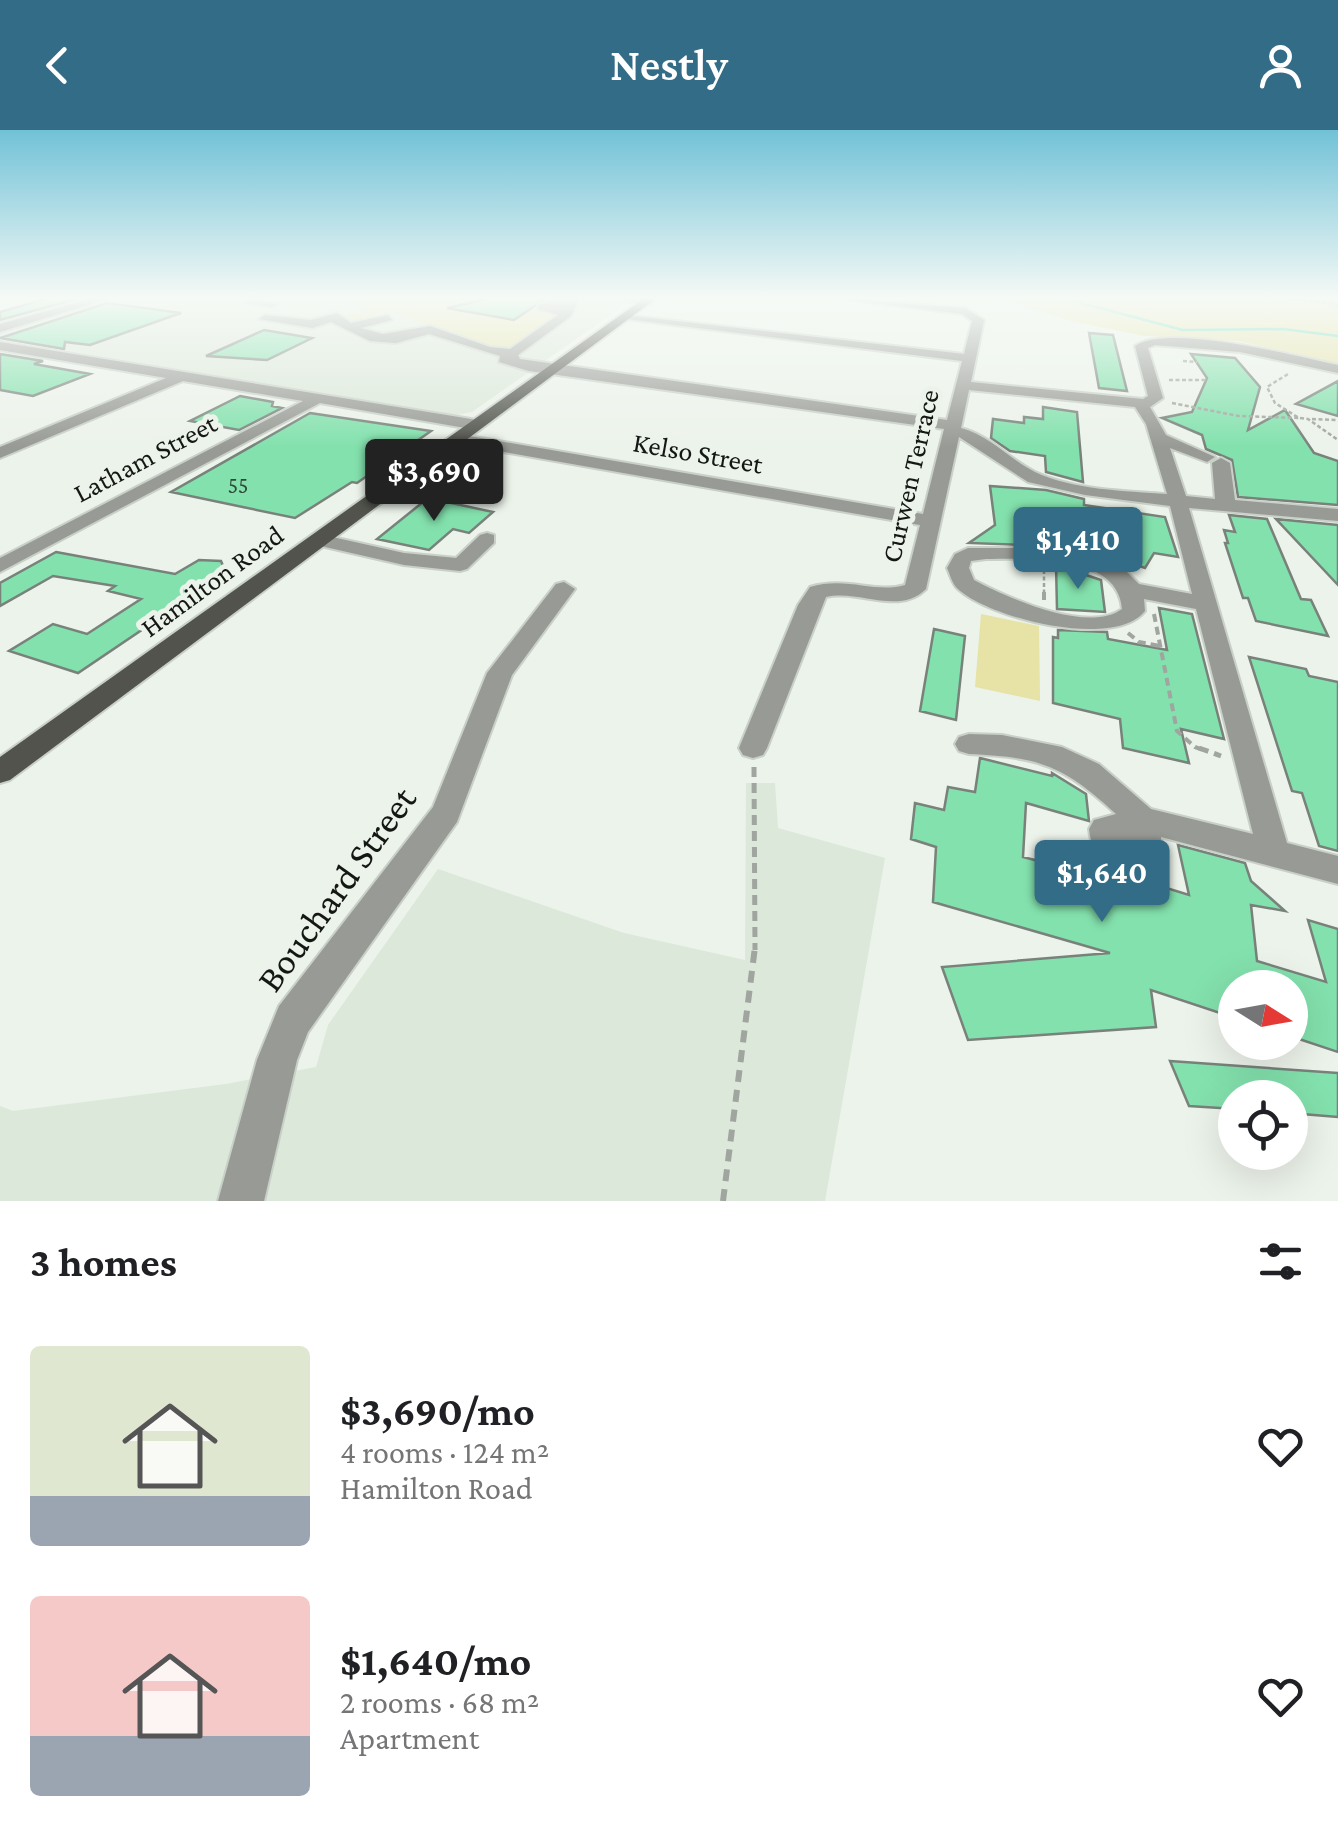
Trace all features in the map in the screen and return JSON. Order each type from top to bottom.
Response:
[{"type":"main road","name":"Hamilton Road","points":[[0,772],[584,347]]},
{"type":"street","name":"Kelso Street","points":[[0,347],[317,399],[467,432],[930,521]]},
{"type":"street","points":[[477,347],[509,357]]},
{"type":"street","points":[[466,360],[509,357],[521,347]]},
{"type":"street","points":[[873,347],[968,358]]},
{"type":"street","name":"Curwen Terrace","points":[[753,748],[818,592],[844,586],[896,595],[910,593],[917,584],[971,347]]},
{"type":"street","points":[[1141,347],[1149,376],[1151,416],[1207,604],[1273,852]]},
{"type":"street","points":[[1230,347],[1338,369]]},
{"type":"street","points":[[509,357],[514,370],[952,427],[974,435],[990,453],[1037,479],[1178,502],[1338,515]]},
{"type":"street","points":[[0,453],[182,376]]},
{"type":"street","points":[[961,385],[1148,403]]},
{"type":"street","name":"Latham Street","points":[[0,566],[317,399]]},
{"type":"street","points":[[1158,438],[1214,460],[1228,504]]},
{"type":"street","points":[[320,540],[404,559],[460,565],[488,539]]},
{"type":"street","points":[[1141,592],[1134,611],[1116,624],[1086,626],[972,588],[961,580],[958,568],[968,554],[1044,555],[1095,564],[1141,592],[1207,604]]},
{"type":"street","points":[[922,561],[958,568]]},
{"type":"street","name":"Bouchard Street","points":[[240,1201],[276,1060],[293,1020],[440,823],[500,673],[564,590]]},
{"type":"street","points":[[969,744],[1026,748],[1069,761],[1102,782],[1140,825],[1273,852],[1338,870]]},
{"type":"path","points":[[1299,418],[1274,403],[1266,387],[1310,362]]},
{"type":"path","points":[[1149,376],[1180,382],[1190,378],[1206,380]]},
{"type":"path","points":[[1148,403],[1239,416],[1338,420]]},
{"type":"path","points":[[1308,419],[1337,437]]},
{"type":"path","points":[[1044,555],[1044,615]]},
{"type":"path","points":[[1141,592],[1160,646],[1177,731],[1196,747],[1250,761]]},
{"type":"path","points":[[1116,624],[1139,642],[1160,646]]},
{"type":"path","points":[[723,1201],[757,931],[753,748]]},
{"type":"shaded area","points":[[47,347],[565,347],[472,412],[452,416]]},
{"type":"shaded area","points":[[1265,347],[1338,347],[1338,363]]},
{"type":"shaded area","points":[[981,614],[1039,626],[1040,701],[975,687]]},
{"type":"shaded area","points":[[746,783],[775,783],[778,828],[885,858],[825,1201],[0,1201],[0,1106],[13,1111],[226,1084],[316,1067],[328,1025],[438,869],[624,933],[745,960]]},
{"type":"building","points":[[226,347],[294,347],[267,360],[206,356]]},
{"type":"building","points":[[1092,347],[1116,347],[1127,391],[1099,388]]},
{"type":"building","points":[[0,354],[90,374],[33,396],[0,390]]},
{"type":"building","points":[[1191,354],[1235,358],[1260,387],[1248,430],[1285,410],[1314,453],[1338,461],[1338,505],[1238,497],[1232,460],[1206,449],[1202,435],[1162,418],[1192,412],[1207,378]]},
{"type":"building","points":[[1338,381],[1338,416],[1296,404]]},
{"type":"building","points":[[240,396],[273,402],[272,406],[282,408],[239,430],[190,421]]},
{"type":"building","points":[[1043,407],[1077,412],[1083,482],[1046,472],[1045,456],[1010,451],[991,438],[993,419],[1024,423],[1024,417],[1043,419]]},
{"type":"building","points":[[310,413],[431,431],[357,483],[352,482],[295,518],[171,492]]},
{"type":"building","points":[[990,486],[1046,490],[1084,499],[1084,505],[1165,517],[1178,557],[1154,553],[1145,568],[1098,552],[969,543],[995,525]]},
{"type":"building","points":[[428,498],[493,512],[469,533],[453,529],[429,550],[377,539]]},
{"type":"building","points":[[1229,515],[1267,519],[1301,599],[1311,600],[1328,636],[1256,621],[1248,598],[1243,598],[1225,543],[1224,530],[1235,532]]},
{"type":"building","points":[[1276,519],[1338,525],[1338,585]]},
{"type":"building","points":[[56,552],[175,574],[199,560],[221,561],[226,573],[78,673],[9,651],[53,624],[87,634],[141,599],[108,591],[115,586],[53,576],[0,606],[0,583]]},
{"type":"building","points":[[1056,565],[1101,580],[1105,612],[1057,609]]},
{"type":"building","points":[[1159,608],[1192,614],[1224,739],[1181,729],[1189,763],[1123,748],[1120,719],[1053,703],[1053,637],[1058,638],[1058,630],[1107,632],[1108,639],[1167,650]]},
{"type":"building","points":[[934,629],[965,636],[956,720],[920,711]]},
{"type":"building","points":[[1249,657],[1306,669],[1309,676],[1338,682],[1338,851],[1319,846],[1302,793],[1292,791]]},
{"type":"building","points":[[980,758],[1052,773],[1086,794],[1089,821],[1026,803],[1023,857],[1094,875],[1101,864],[1189,895],[1178,845],[1245,863],[1251,881],[1285,911],[1251,905],[1257,961],[1287,970],[1218,970],[1218,1012],[1151,990],[1156,1027],[968,1040],[942,967],[1110,953],[933,902],[936,847],[911,839],[915,803],[944,810],[948,787],[975,792]]},
{"type":"building","points":[[1308,920],[1338,929],[1338,1052],[1308,1042],[1308,977],[1326,982]]},
{"type":"building","points":[[1170,1061],[1338,1073],[1338,1117],[1308,1114],[1308,1080],[1218,1080],[1218,1108],[1189,1106]]}]
